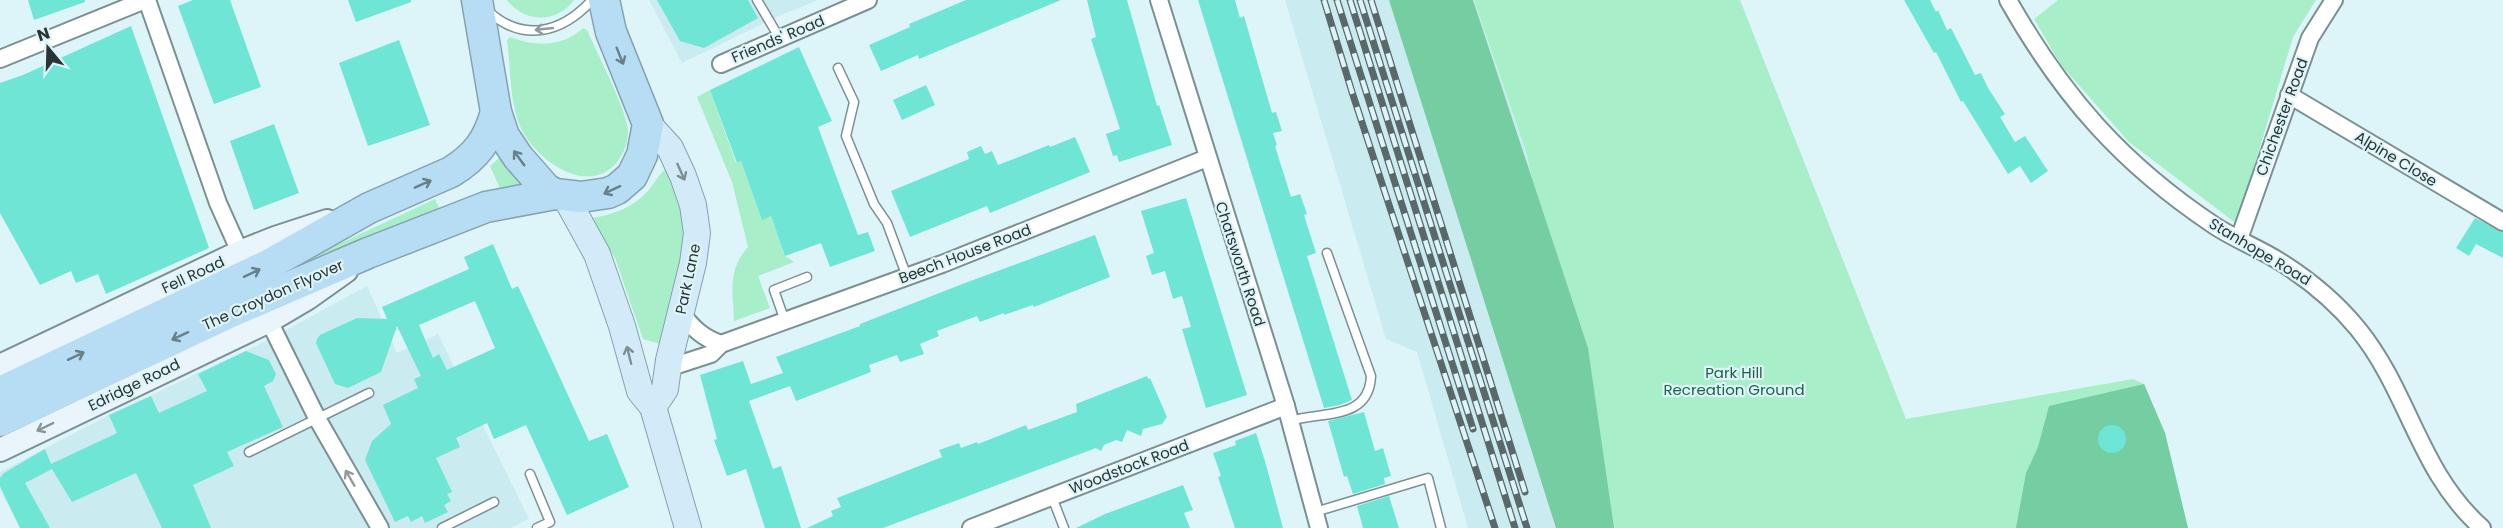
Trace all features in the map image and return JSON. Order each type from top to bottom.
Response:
[{"type":"highway","points":[[477,0],[496,112],[504,136],[536,180],[560,195]]},
{"type":"highway","points":[[604,0],[611,32],[648,124]]},
{"type":"highway","name":"The Croydon Flyover","points":[[0,421],[14,386],[268,265],[369,208],[463,164],[483,146],[496,112]]},
{"type":"highway","name":"The Croydon Flyover","points":[[14,386],[231,312],[368,253],[486,207],[560,195],[597,196],[616,189],[624,184],[638,167],[648,124]]},
{"type":"main road","name":"Park Lane","points":[[648,124],[670,148],[693,205],[697,246],[665,389],[653,407]]},
{"type":"main road","points":[[560,195],[597,254],[622,326],[640,391],[653,407],[688,528]]},
{"type":"street","points":[[0,59],[146,0]]},
{"type":"street","name":"Fell Road","points":[[14,386],[240,252],[218,202],[146,0]]},
{"type":"street","name":"Friends' Road","points":[[721,64],[868,0]]},
{"type":"street","name":"Chatsworth Road","points":[[1159,0],[1288,413],[1317,520]]},
{"type":"street","name":"Stanhope Road","points":[[2008,0],[2046,64],[2065,90],[2108,138],[2169,193],[2218,228],[2278,261],[2318,288],[2358,329],[2398,393],[2438,477],[2458,504],[2482,528]]},
{"type":"street","name":"Chichester Road","points":[[2239,239],[2310,38],[2334,0]]},
{"type":"street","name":"Alpine Close","points":[[2289,95],[2503,222]]},
{"type":"street","name":"Beech House Road","points":[[668,368],[711,354],[721,344],[907,277],[1207,158]]},
{"type":"street","points":[[240,252],[274,238],[369,208]]},
{"type":"street","name":"Edridge Road","points":[[0,450],[269,321],[328,285],[368,253]]},
{"type":"street","points":[[681,312],[699,333],[721,344]]},
{"type":"street","points":[[269,321],[318,420],[380,528]]},
{"type":"street","name":"Woodstock Road","points":[[971,528],[1288,413]]},
{"type":"lane","points":[[477,0],[490,13],[506,23],[525,29],[545,30],[569,21],[592,0]]},
{"type":"lane","points":[[757,0],[780,39]]},
{"type":"lane","points":[[838,68],[854,102],[846,136],[874,204],[887,223],[907,277]]},
{"type":"lane","points":[[1288,413],[1326,416],[1358,407],[1370,387],[1371,376],[1327,253]]},
{"type":"lane","points":[[786,321],[774,290],[807,277]]},
{"type":"lane","points":[[249,452],[369,393]]},
{"type":"lane","points":[[530,474],[550,522],[537,528]]},
{"type":"lane","points":[[1317,520],[1428,478],[1441,528]]},
{"type":"lane","points":[[1052,497],[1064,528]]},
{"type":"lane","points":[[442,528],[494,502]]},
{"type":"shaded area","points":[[649,0],[818,0],[781,15],[682,63]]},
{"type":"shaded area","points":[[1285,0],[1474,0],[1527,155],[1603,528],[1468,528],[1417,352],[1386,339]]},
{"type":"shaded area","points":[[367,286],[397,353],[438,334],[529,519],[510,528],[20,528],[0,490],[0,472],[109,415],[262,343]]},
{"type":"green space","points":[[507,0],[574,0],[559,13],[540,18],[522,13]]},
{"type":"green space","points":[[1389,0],[1473,0],[1588,348],[1614,528],[1556,528]]},
{"type":"green space","name":"Park Hill Recreation Ground","points":[[1474,0],[1740,0],[1906,419],[2133,379],[2144,384],[2165,433],[2188,528],[1603,528],[1527,155]]},
{"type":"green space","points":[[2058,0],[2316,0],[2293,37],[2237,224],[2129,142],[2061,65],[2034,19]]},
{"type":"green space","points":[[583,28],[587,30],[611,81],[623,110],[628,131],[625,147],[618,161],[607,171],[594,176],[580,176],[554,165],[542,156],[524,134],[513,100],[507,40],[510,37],[539,44],[558,42]]},
{"type":"green space","points":[[710,90],[736,163],[741,161],[762,219],[771,216],[785,256],[794,262],[758,276],[770,308],[734,321],[732,291],[734,273],[741,256],[748,247],[732,182],[697,97]]},
{"type":"green space","points":[[501,156],[524,185],[502,193],[490,166]]},
{"type":"green space","points":[[666,169],[676,187],[686,235],[663,345],[643,339],[615,258],[591,218],[614,213],[629,206],[648,191]]},
{"type":"green space","points":[[435,199],[441,212],[288,275],[285,269]]},
{"type":"green space","points":[[2144,384],[2165,433],[2188,528],[2016,528],[2026,473],[2038,447],[2049,406]]},
{"type":"building","points":[[28,0],[85,0],[85,2],[34,20]]},
{"type":"building","points":[[193,0],[230,0],[261,87],[214,104],[178,6]]},
{"type":"building","points":[[348,0],[411,0],[411,2],[356,22]]},
{"type":"building","points":[[657,0],[748,0],[758,18],[704,48],[680,41]]},
{"type":"building","points":[[966,0],[1061,0],[919,59],[918,55],[881,71],[869,45],[910,27],[909,24]]},
{"type":"building","points":[[1087,0],[1127,0],[1157,106],[1159,105],[1172,145],[1119,162],[1117,155],[1113,156],[1106,134],[1120,129],[1091,39],[1096,37]]},
{"type":"building","points":[[1198,0],[1235,0],[1240,18],[1244,16],[1272,113],[1276,112],[1282,131],[1273,133],[1291,197],[1300,194],[1307,214],[1304,215],[1316,253],[1307,256],[1352,400],[1340,405],[1324,408]]},
{"type":"building","points":[[1904,0],[1930,0],[1936,12],[1938,10],[1947,30],[1951,28],[1975,75],[1981,73],[2005,114],[2000,117],[2015,142],[2025,136],[2048,171],[2031,183],[2020,166],[2008,174],[1963,101],[1961,102],[1936,52],[1934,53]]},
{"type":"building","points":[[131,26],[209,248],[106,294],[98,274],[76,283],[71,271],[40,285],[0,213],[0,83],[23,75]]},
{"type":"building","points":[[399,40],[430,125],[368,146],[339,63]]},
{"type":"building","points":[[799,47],[832,121],[818,127],[858,235],[868,232],[875,251],[830,267],[821,243],[785,256],[771,216],[762,220],[741,161],[737,163],[710,90]]},
{"type":"building","points":[[926,85],[935,105],[902,120],[893,100]]},
{"type":"building","points":[[274,124],[299,193],[254,210],[230,141]]},
{"type":"building","points":[[1075,137],[1090,172],[990,213],[987,206],[910,237],[891,191],[969,159],[967,152],[981,146],[985,154],[992,151],[998,165]]},
{"type":"building","points":[[1186,198],[1247,395],[1206,408],[1182,329],[1191,327],[1182,296],[1173,299],[1165,271],[1152,275],[1146,256],[1154,253],[1141,211]]},
{"type":"building","points":[[2475,218],[2503,232],[2503,258],[2476,244],[2469,256],[2456,248]]},
{"type":"building","points":[[1095,235],[1110,277],[1034,307],[1033,305],[1004,315],[1004,313],[980,322],[977,316],[937,331],[939,336],[920,344],[924,354],[900,362],[897,355],[869,365],[871,372],[796,401],[790,386],[749,401],[773,469],[781,466],[801,528],[765,528],[746,469],[727,476],[714,440],[717,439],[700,375],[743,361],[751,384],[783,373],[776,357]]},
{"type":"building","points":[[493,244],[512,289],[518,286],[589,441],[607,434],[629,487],[567,515],[526,425],[494,439],[487,423],[456,438],[460,447],[436,458],[452,492],[447,494],[451,501],[444,505],[448,512],[425,523],[422,516],[411,522],[408,516],[395,522],[365,460],[372,441],[391,424],[383,405],[418,388],[414,379],[421,376],[397,326],[381,372],[348,388],[335,384],[316,343],[317,339],[320,335],[357,318],[387,319],[382,307],[469,269],[464,257]],"holes":[[[475,301],[495,348],[447,370],[439,354],[433,358],[419,325]]]},
{"type":"building","points":[[246,351],[269,360],[276,374],[273,381],[264,386],[283,427],[227,452],[234,466],[193,485],[211,528],[162,528],[136,473],[72,502],[52,469],[25,483],[50,528],[20,528],[0,486],[0,478],[4,473],[45,449],[51,464],[117,433],[109,415],[151,396],[159,413],[207,391],[198,374]]},
{"type":"building","points":[[1147,376],[1148,379],[1150,378],[1167,417],[1162,424],[1143,429],[1141,436],[1127,430],[1122,442],[1116,440],[1104,445],[1101,451],[1096,448],[883,528],[807,528],[833,516],[831,511],[841,507],[837,498],[942,457],[939,450],[959,443],[961,448],[977,442],[978,444],[1026,425],[1028,430],[1077,412],[1076,404]]},
{"type":"building","points":[[1364,412],[1375,451],[1383,448],[1391,476],[1384,478],[1385,484],[1353,494],[1347,476],[1344,477],[1328,421]]},
{"type":"building","points":[[2112,425],[2122,429],[2126,439],[2122,449],[2112,453],[2102,449],[2098,439],[2102,429]]},
{"type":"building","points":[[1256,433],[1283,528],[1235,528],[1218,477],[1221,476],[1213,453],[1236,445],[1235,441]]},
{"type":"building","points":[[1183,485],[1193,510],[1184,513],[1190,528],[1076,528],[1105,514]]},
{"type":"building","points":[[1389,496],[1399,528],[1363,528],[1357,506]]},
{"type":"railway","points":[[1324,0],[1495,528]]},
{"type":"railway","points":[[1337,0],[1473,429]]},
{"type":"railway","points":[[1350,0],[1515,528]]},
{"type":"railway","points":[[1360,0],[1527,528]]},
{"type":"railway","points":[[1371,0],[1525,492]]}]
